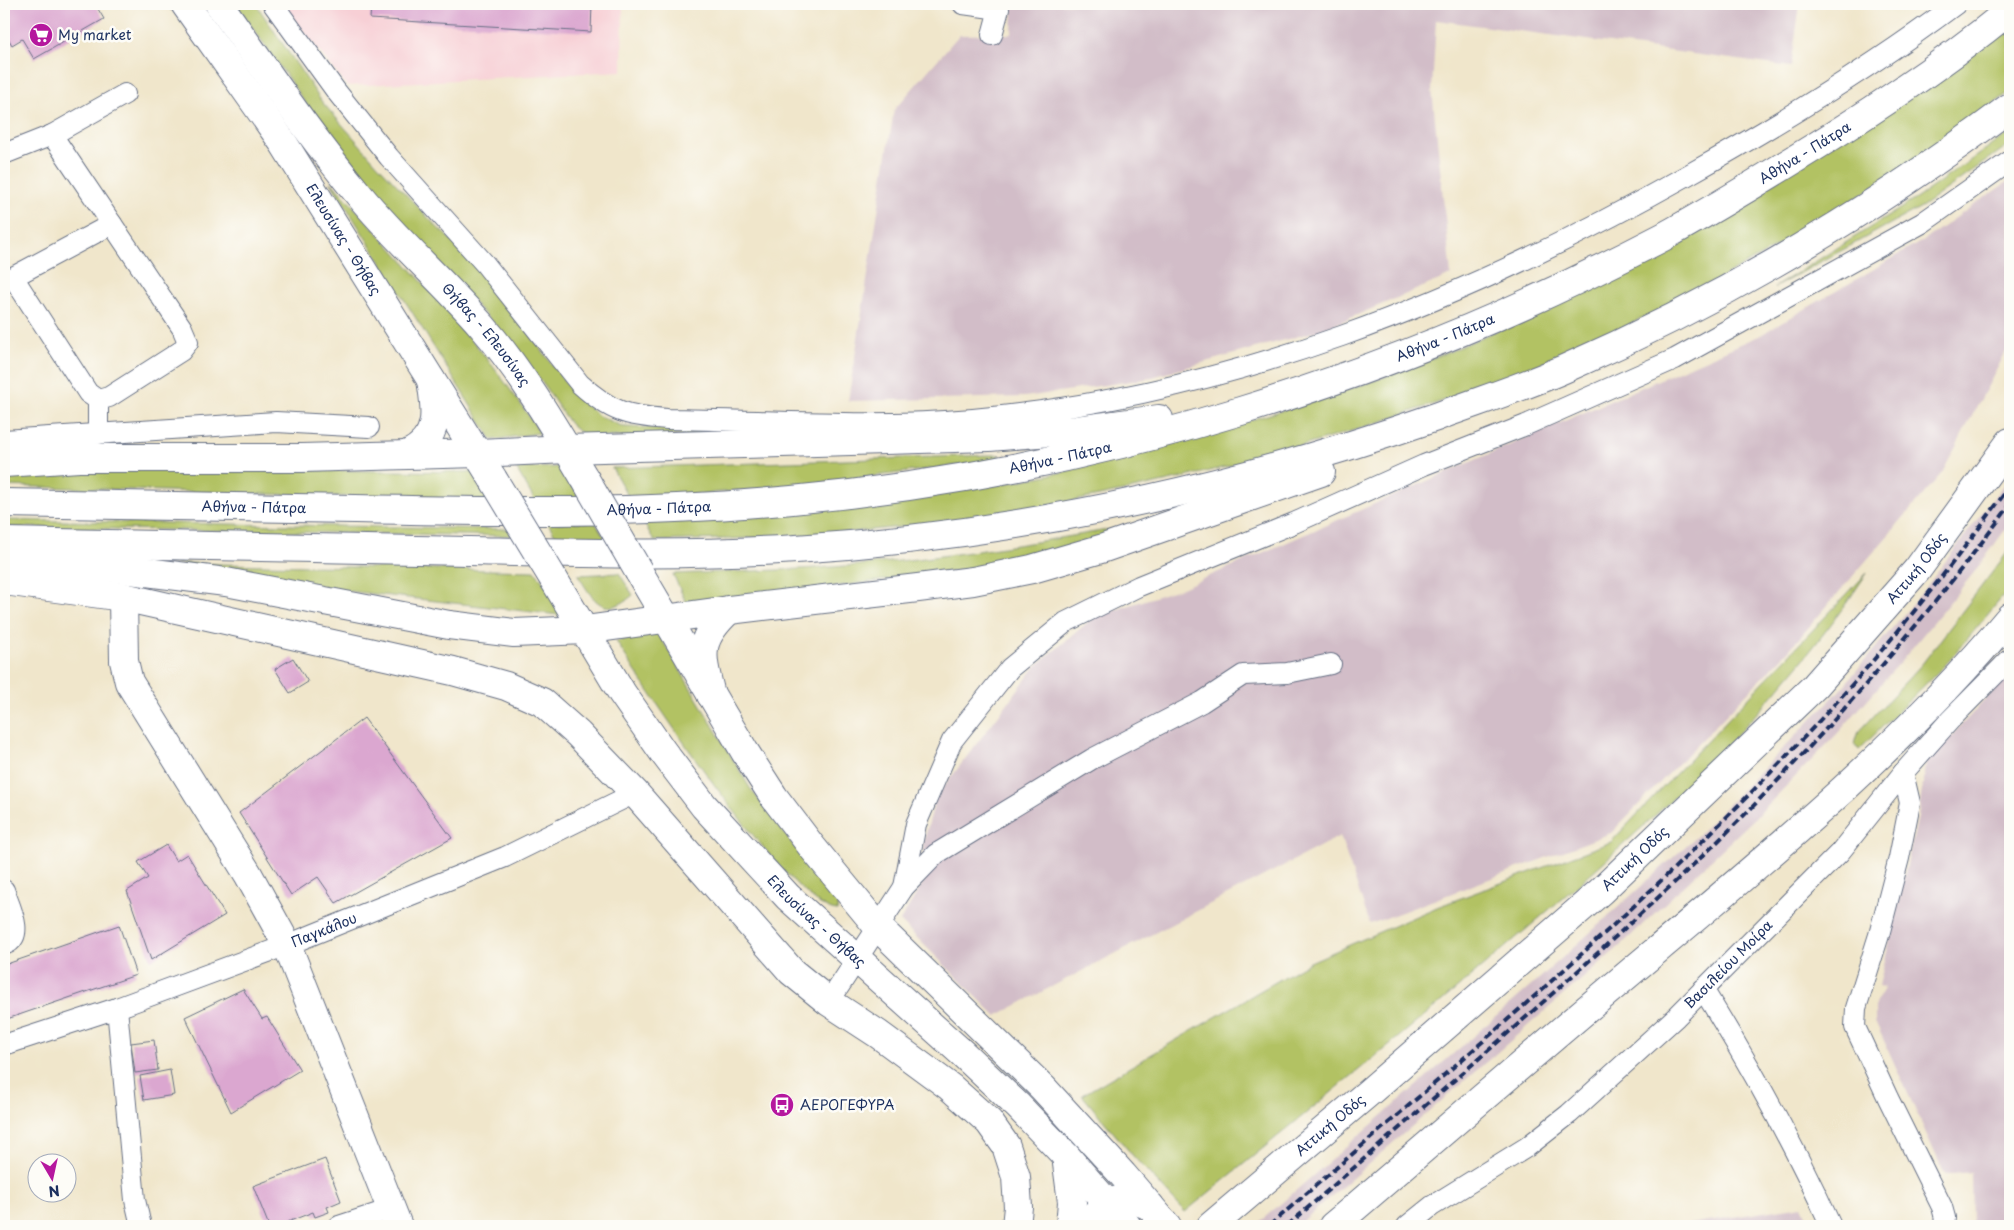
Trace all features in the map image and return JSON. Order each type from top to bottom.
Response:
[{"type":"main road","name":"Ελευσίνας - Θήβας","points":[[185,4],[284,144],[478,453],[622,693],[662,752],[704,806],[788,897],[962,1053],[1066,1156],[1127,1226]]},
{"type":"main road","name":"Θήβας - Ελευσίνας","points":[[220,4],[303,122],[362,198],[492,338],[523,380],[567,449],[666,618]]},
{"type":"main road","name":"Αθήνα - Πάτρα","points":[[4,503],[456,511],[624,509],[729,505],[911,487],[1102,450],[1255,407],[1368,370],[1445,340],[1539,298],[1666,235],[1755,184],[1882,105],[2010,10]]},
{"type":"main road","points":[[4,560],[114,568],[226,582],[448,624],[514,634],[585,630],[729,610],[973,581],[1032,569],[1140,536],[1408,440],[1561,370],[1706,300],[1780,260],[1927,168],[2010,107]]},
{"type":"main road","points":[[4,542],[607,553],[733,552],[856,544],[970,530],[1060,516],[1171,494],[1342,448],[1474,403],[1561,370]]},
{"type":"main road","points":[[408,454],[420,448],[428,438],[434,424],[435,411],[431,380]]},
{"type":"main road","points":[[4,463],[79,458],[302,458],[1031,434],[1255,407]]},
{"type":"main road","name":"Αττική Οδός","points":[[1211,1226],[1367,1094],[1601,891],[1815,686],[1917,570],[2010,442]]},
{"type":"main road","points":[[4,581],[123,596],[452,670],[506,686],[542,702],[578,734],[635,793],[792,972],[829,1002],[878,1034],[950,1087],[989,1122],[1006,1146],[1016,1177],[1018,1207],[1016,1226]]},
{"type":"main road","points":[[123,596],[124,661],[130,682],[248,874],[287,945],[395,1217]]},
{"type":"main road","points":[[711,695],[703,663],[704,643],[713,625],[729,610]]},
{"type":"main road","points":[[1333,1226],[1841,793],[1915,722],[1988,644],[2010,617]]},
{"type":"main road","points":[[666,618],[774,797],[812,847],[878,927],[1043,1088],[1167,1226]]},
{"type":"main road","points":[[1066,1156],[1072,1202],[1070,1226]]},
{"type":"main road","points":[[1083,1226],[1107,1204],[1126,1199],[1139,1201],[1150,1206]]},
{"type":"street","points":[[273,4],[336,91],[389,156],[485,264],[580,384],[598,400],[616,410],[637,417],[926,422],[977,418],[1109,400],[1229,373],[1339,338],[1460,291],[1594,226],[1716,160],[1784,120],[1863,69],[1956,4]]},
{"type":"street","points":[[963,4],[999,6],[992,35]]},
{"type":"street","points":[[4,154],[52,135],[126,94]]},
{"type":"street","points":[[52,135],[182,328],[188,342],[181,351],[109,396],[98,400]]},
{"type":"street","points":[[904,887],[916,824],[952,742],[1010,668],[1066,622],[1138,586],[1294,523],[1424,465],[1526,424],[1675,359],[1922,223],[2010,161]]},
{"type":"street","points":[[98,400],[88,393],[8,279],[112,224]]},
{"type":"street","points":[[98,400],[98,434]]},
{"type":"street","points":[[4,440],[276,422],[369,427]]},
{"type":"street","name":"Βασιλείου Μοίρα","points":[[1407,1226],[1432,1206],[1527,1146],[1569,1114],[1676,1017],[1791,904],[1840,852],[1903,773],[1951,719],[2010,659]]},
{"type":"street","points":[[829,1002],[904,887],[936,854],[1092,759],[1202,702],[1242,675],[1288,673],[1331,664]]},
{"type":"street","points":[[1903,773],[1910,803],[1899,858],[1879,935],[1856,1008],[1855,1027],[1942,1207],[1945,1218],[1943,1226]]},
{"type":"street","name":"Παγκάλου","points":[[4,1045],[117,1008],[287,945],[505,856],[635,793]]},
{"type":"street","points":[[4,890],[16,924],[15,935],[9,943],[4,945]]},
{"type":"street","points":[[1703,989],[1743,1054],[1804,1169],[1831,1226]]},
{"type":"street","points":[[117,1008],[134,1200],[140,1226]]},
{"type":"street","points":[[339,1226],[395,1217]]},
{"type":"shaded area","points":[[282,4],[623,4],[622,71],[347,86]]},
{"type":"shaded area","points":[[1013,4],[1800,4],[1791,67],[1436,20],[1432,90],[1451,275],[1324,329],[1145,379],[1025,397],[848,401],[894,110],[959,35],[1012,34]]},
{"type":"shaded area","points":[[2010,180],[2010,344],[1942,473],[1789,650],[1611,833],[1370,924],[1340,836],[996,1016],[900,921],[929,873],[923,844],[936,797],[1036,666],[1094,617],[1182,588],[1759,336],[1924,240]]},
{"type":"shaded area","points":[[2010,476],[2010,523],[1976,570],[1903,659],[1837,734],[1756,817],[1620,946],[1297,1226],[1255,1226],[1530,987],[1699,834],[1842,688],[1924,590]]},
{"type":"shaded area","points":[[2010,673],[2010,1226],[1972,1226],[1971,1172],[1945,1175],[1875,1021],[1875,1004],[1885,987],[1879,986],[1918,817],[1926,763]]},
{"type":"shaded area","points":[[1802,1206],[1811,1226],[1689,1226],[1689,1224]]},
{"type":"green space","points":[[236,4],[256,4],[322,102],[377,164],[437,227],[482,269],[576,397],[599,416],[624,427],[830,433],[592,437],[579,432],[570,424],[541,381],[501,331],[372,198]]},
{"type":"green space","points":[[2010,27],[2010,92],[1903,168],[1792,238],[1677,301],[1558,357],[1483,387],[1339,435],[1271,455],[1133,489],[993,515],[922,525],[827,534],[654,541],[643,521],[792,513],[852,507],[1007,483],[1063,472],[1158,448],[1382,378],[1451,351],[1536,313]]},
{"type":"green space","points":[[2010,132],[2010,144],[1923,206],[1775,287],[1917,198]]},
{"type":"green space","points":[[330,181],[467,334],[493,366],[540,433],[492,440]]},
{"type":"green space","points":[[999,455],[999,460],[799,486],[629,498],[612,468]]},
{"type":"green space","points":[[561,467],[582,501],[535,501],[516,468]]},
{"type":"green space","points":[[194,469],[478,472],[495,501],[4,486],[4,475],[82,470]]},
{"type":"green space","points":[[4,520],[511,529],[515,536],[4,527]]},
{"type":"green space","points":[[595,522],[607,541],[558,540],[548,523]]},
{"type":"green space","points":[[1119,528],[1125,529],[1030,562],[687,605],[673,574],[863,565],[976,551]]},
{"type":"green space","points":[[2010,549],[2010,588],[1949,661],[1859,750],[1854,744],[1857,734],[1922,664]]},
{"type":"green space","points":[[176,563],[535,571],[568,616],[303,586]]},
{"type":"green space","points":[[619,573],[633,595],[623,603],[614,606],[606,606],[594,598],[578,575]]},
{"type":"green space","points":[[1867,573],[1832,623],[1794,671],[1754,717],[1667,804],[1487,963],[1185,1212],[1134,1157],[1082,1095],[1308,963],[1437,907],[1611,842]]},
{"type":"green space","points":[[658,633],[750,788],[810,867],[835,895],[838,905],[837,911],[815,901],[787,874],[754,837],[686,746],[616,641]]},
{"type":"building","name":"My market","points":[[4,4],[95,4],[104,19],[34,59],[22,39],[12,45],[4,31]]},
{"type":"building","points":[[371,4],[592,4],[591,32],[370,19]]},
{"type":"building","points":[[293,658],[308,682],[290,693],[275,669]]},
{"type":"building","points":[[364,718],[452,838],[336,903],[318,877],[291,895],[239,813]]},
{"type":"building","points":[[166,845],[176,861],[187,854],[225,915],[151,960],[127,891],[148,878],[138,862]]},
{"type":"building","points":[[119,925],[136,975],[4,1020],[4,965]]},
{"type":"building","points":[[243,989],[262,1019],[267,1017],[300,1070],[231,1112],[185,1017]]},
{"type":"building","points":[[154,1040],[158,1070],[135,1073],[131,1043]]},
{"type":"building","points":[[170,1070],[174,1095],[144,1100],[140,1076]]},
{"type":"building","points":[[325,1159],[341,1201],[327,1207],[329,1212],[315,1217],[313,1212],[285,1223],[286,1226],[269,1226],[253,1186]]},
{"type":"railway","points":[[1269,1226],[1558,975],[1629,911],[1766,778],[1855,682],[1924,600],[2010,486]]},
{"type":"railway","points":[[1287,1226],[1600,951],[1680,878],[1738,821],[1824,731],[1920,621],[2010,505]]},
{"type":"place","name":"My market","points":[[41,35]]},
{"type":"place","name":"ΑΕΡΟΓΕΦΥΡΑ","points":[[782,1105]]}]
